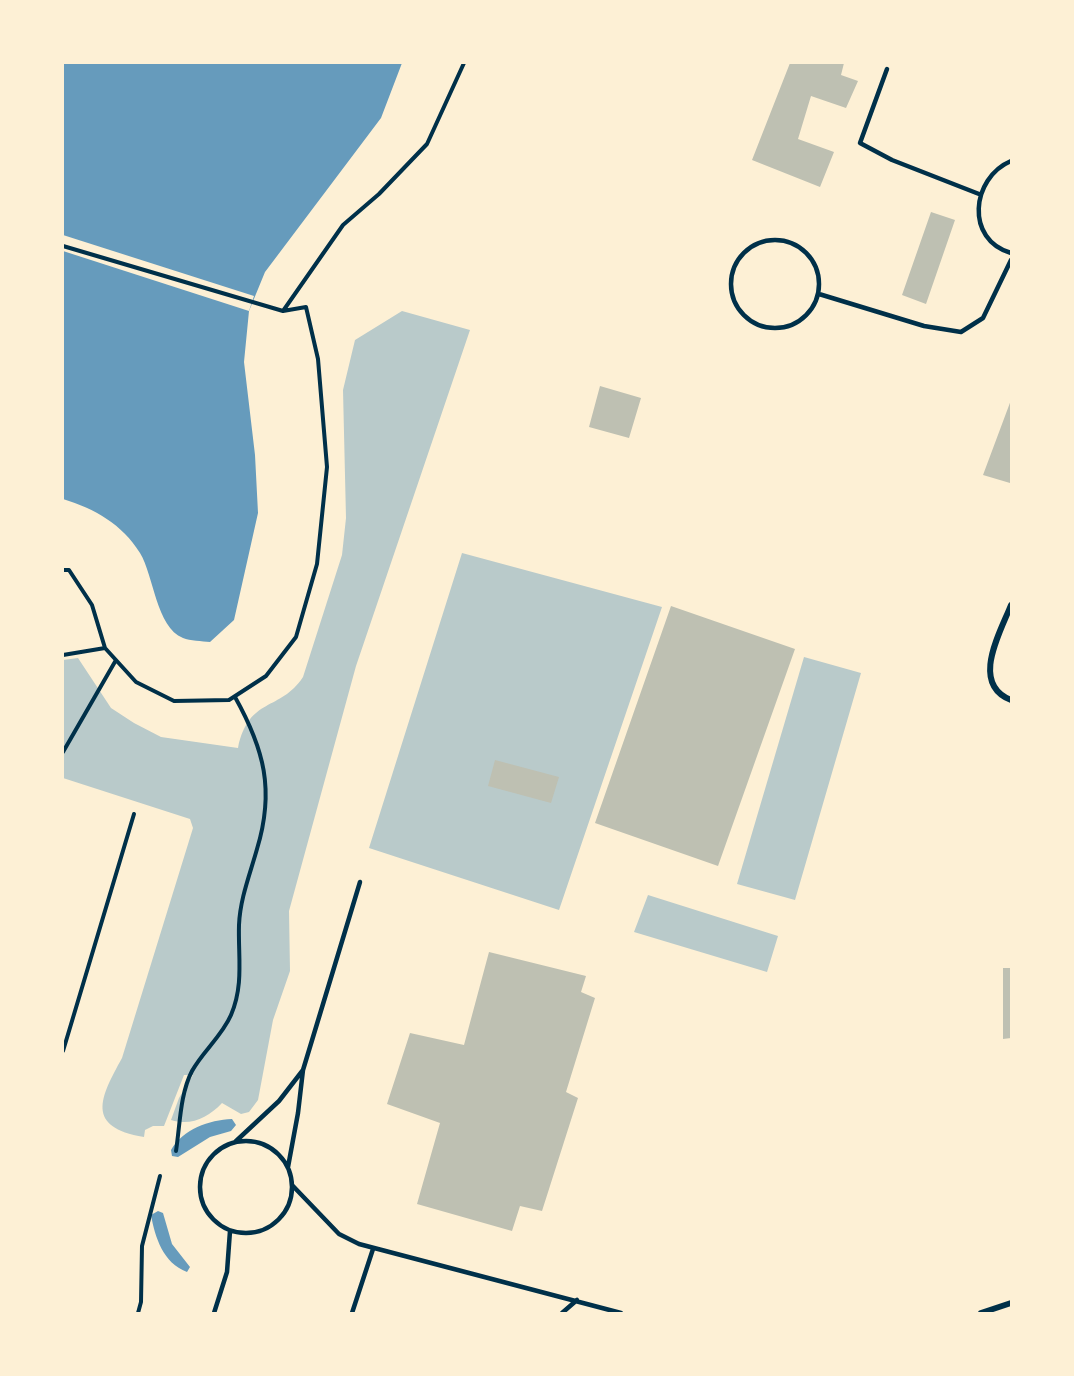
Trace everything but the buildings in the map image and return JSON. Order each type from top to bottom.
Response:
[{"type":"street","points":[[1011,605],[991,657],[989,679],[1001,696],[1011,700]]},
{"type":"street","points":[[981,1313],[1011,1303]]},
{"type":"lane","points":[[886,69],[860,143],[892,160],[980,194]]},
{"type":"lane","points":[[1011,161],[1000,165],[987,178],[980,194],[978,211],[983,229],[993,243],[1011,253]]},
{"type":"lane","points":[[783,240],[798,245],[815,264],[820,279],[819,294],[813,307],[803,319],[789,326],[771,328],[756,324],[744,315],[735,302],[731,279],[735,264],[745,251],[758,243],[783,240]]},
{"type":"lane","points":[[819,294],[924,326],[961,332],[983,318],[1011,260]]},
{"type":"lane","points":[[303,1070],[279,1101],[234,1143],[214,1154],[205,1167],[200,1183],[206,1210],[211,1218],[230,1231],[249,1233],[271,1226],[285,1212],[292,1185],[288,1167],[303,1070],[360,882]]},
{"type":"lane","points":[[234,1143],[250,1141],[265,1145],[288,1167]]},
{"type":"lane","points":[[292,1185],[339,1234],[373,1248],[621,1313]]},
{"type":"lane","points":[[214,1313],[227,1272],[230,1231]]},
{"type":"lane","points":[[352,1313],[373,1248]]},
{"type":"lane","points":[[561,1313],[577,1300]]},
{"type":"lane","points":[[593,1313],[596,1305]]},
{"type":"path","points":[[283,311],[343,225],[380,194],[427,144],[464,63]]},
{"type":"path","points":[[63,246],[283,311],[306,307],[318,359],[327,467],[316,564],[296,637],[266,676],[229,700],[174,701],[136,682],[105,648],[92,605],[69,570],[63,570]]},
{"type":"path","points":[[63,655],[105,648]]},
{"type":"path","points":[[63,752],[116,660]]},
{"type":"path","points":[[176,1151],[185,1091],[191,1073],[223,1030],[238,993],[242,907],[264,819],[267,790],[263,757],[252,729],[235,697]]},
{"type":"path","points":[[63,1051],[134,814]]},
{"type":"path","points":[[138,1313],[141,1302],[142,1246],[160,1176]]},
{"type":"shaded area","points":[[402,311],[470,330],[356,666],[289,911],[290,971],[273,1020],[258,1100],[249,1112],[241,1114],[222,1103],[211,1113],[199,1119],[185,1122],[171,1120],[179,1098],[193,1075],[184,1075],[164,1126],[153,1126],[145,1130],[144,1137],[125,1132],[113,1126],[105,1118],[104,1098],[122,1058],[193,828],[190,819],[63,778],[63,660],[78,658],[111,708],[161,737],[238,748],[243,731],[257,712],[285,696],[303,677],[342,555],[346,518],[343,390],[355,340]]},
{"type":"shaded area","points":[[462,553],[662,607],[559,910],[369,848]]},
{"type":"shaded area","points":[[804,657],[861,673],[795,900],[737,884]]},
{"type":"shaded area","points":[[648,895],[778,936],[767,972],[634,932]]},
{"type":"water","points":[[63,63],[402,63],[381,118],[265,272],[249,311],[244,362],[255,455],[258,513],[234,620],[210,642],[183,638],[174,632],[161,612],[140,553],[125,534],[97,513],[63,499]]},
{"type":"water","points":[[232,1119],[236,1125],[231,1131],[210,1137],[178,1157],[172,1156],[171,1150],[176,1143],[190,1131],[214,1121]]},
{"type":"water","points":[[158,1211],[163,1213],[172,1244],[190,1267],[187,1272],[172,1262],[162,1248],[151,1215]]},
{"type":"pier","points":[[63,235],[254,296],[249,311],[63,251]]}]
